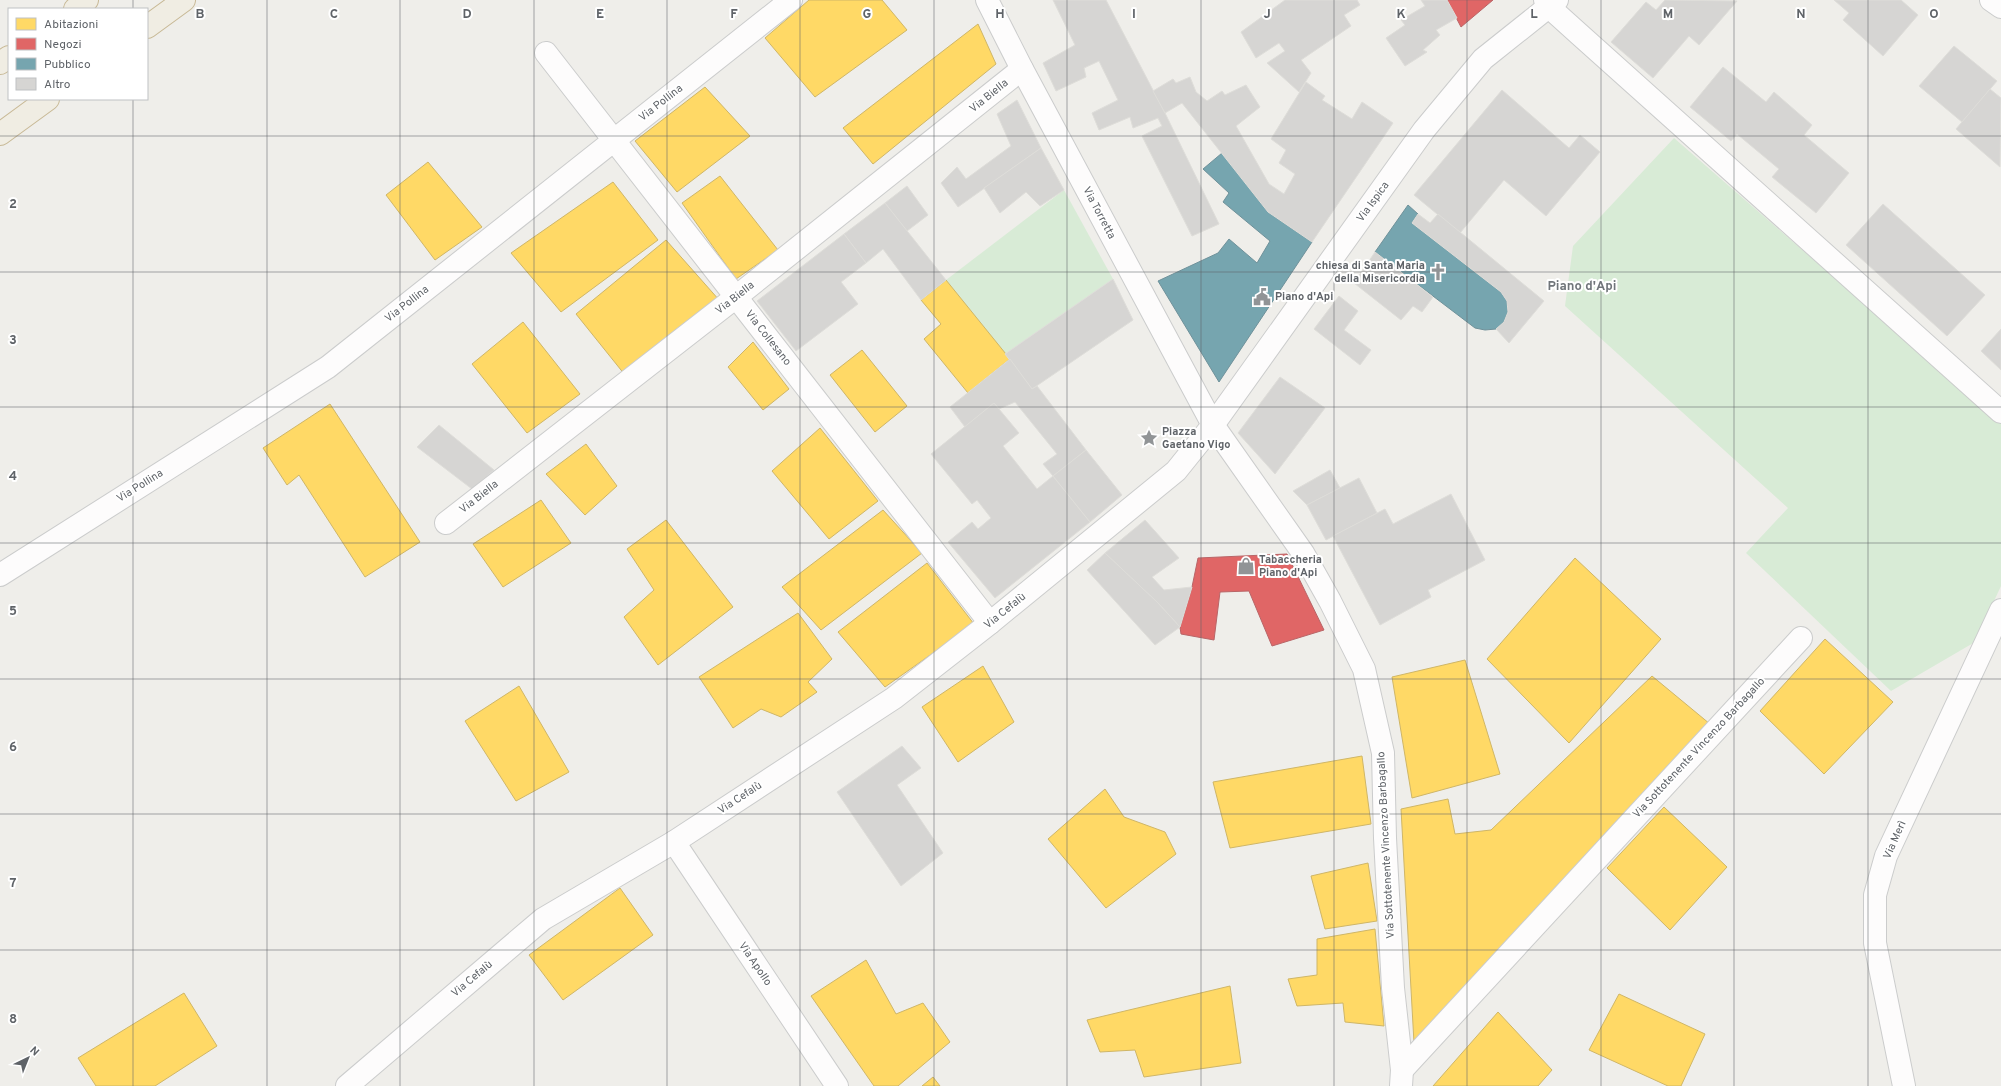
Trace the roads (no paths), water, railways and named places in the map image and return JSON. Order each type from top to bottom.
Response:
[{"type":"highway","points":[[75,8],[87,0]]},
{"type":"highway","points":[[148,26],[184,0]]},
{"type":"highway","points":[[0,134],[47,100]]},
{"type":"street","name":"Via Pollina","points":[[0,575],[328,367],[791,0]]},
{"type":"street","name":"Via Torretta","points":[[987,0],[1022,70],[1213,425]]},
{"type":"street","points":[[1991,0],[2001,7]]},
{"type":"street","points":[[1550,2],[2001,412]]},
{"type":"street","name":"Via Ispica","points":[[1133,507],[1176,471],[1213,425],[1424,130],[1483,59],[1550,2]]},
{"type":"street","name":"Via Collesano","points":[[546,53],[990,623]]},
{"type":"street","name":"Via Biella","points":[[446,523],[736,297],[1022,70]]},
{"type":"street","name":"Via Sottotenente Vincenzo Barbagallo","points":[[1213,425],[1303,553],[1330,601],[1364,669],[1383,753],[1385,838],[1393,988],[1401,1078]]},
{"type":"street","name":"Via Cefalù","points":[[347,1086],[543,919],[674,842],[894,698],[990,623],[1133,507]]},
{"type":"street","name":"Via Merì","points":[[1904,1086],[1875,943],[1875,894],[1886,856],[2001,610]]},
{"type":"street","name":"Via Sottotenente Vincenzo Barbagallo","points":[[1401,1078],[1801,638]]},
{"type":"street","name":"Via Apollo","points":[[674,842],[837,1086]]},
{"type":"place","name":"chiesa di Santa Maria della Misericordia","points":[[1438,272]]},
{"type":"place","name":"Piano d'Api","points":[[1262,297]]},
{"type":"place","name":"Piazza Gaetano Vigo","points":[[1149,438]]},
{"type":"place","name":"Tabaccheria Piano d'Api","points":[[1246,566]]},
{"type":"district","name":"Piano d'Api","points":[[1582,287]]}]
